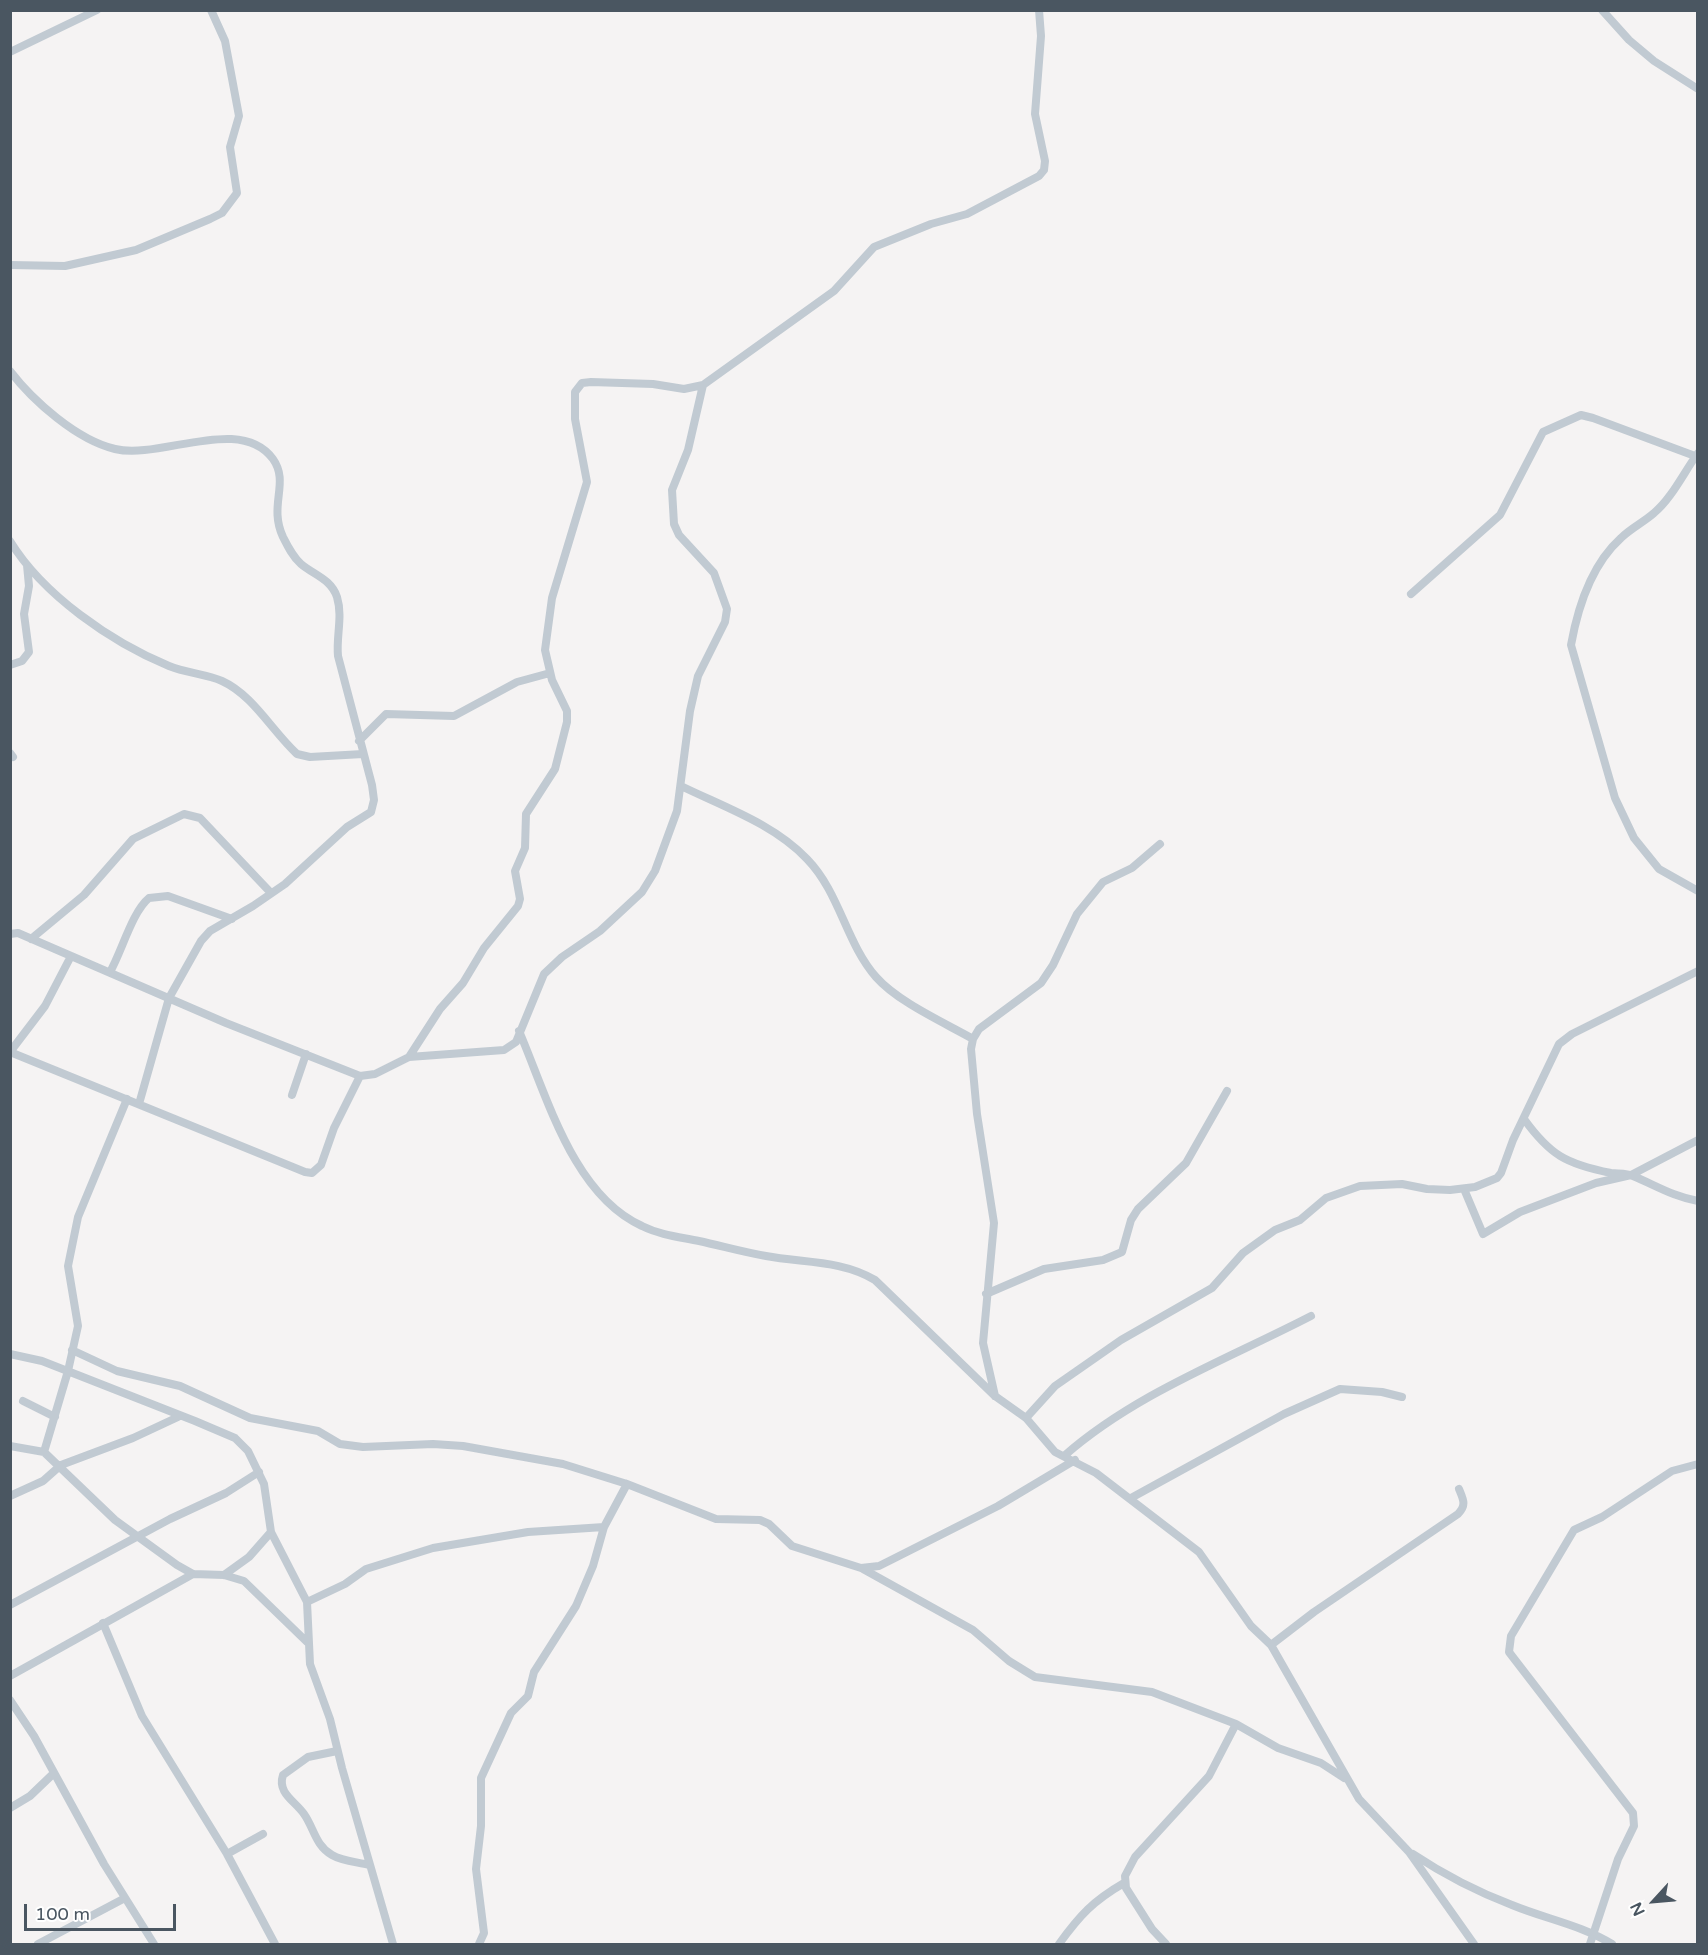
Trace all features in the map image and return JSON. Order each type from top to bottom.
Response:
[{"type":"street","points":[[10,52],[97,10]]},
{"type":"street","points":[[10,265],[65,266],[136,250],[210,219],[230,204],[237,193],[230,147],[239,116],[225,41],[211,10]]},
{"type":"street","points":[[410,1057],[440,1009],[463,983],[484,948],[518,906],[520,899],[515,871],[525,848],[526,814],[555,769],[567,722],[567,711],[550,673],[545,650],[552,598],[587,482],[575,419],[575,392],[582,383],[591,382],[653,384],[684,389],[703,385],[834,291],[873,247],[931,224],[967,214],[1039,176],[1044,170],[1045,161],[1035,114],[1041,36],[1039,10]]},
{"type":"street","points":[[1602,10],[1629,40],[1654,61],[1698,89]]},
{"type":"street","points":[[10,371],[22,387],[59,421],[116,450],[152,450],[197,441],[233,439],[259,446],[271,456],[280,471],[276,516],[286,544],[300,563],[327,581],[337,598],[340,623],[336,642],[338,656],[375,800],[370,812],[352,823],[297,874],[232,919],[206,933],[169,998],[139,1104]]},
{"type":"street","points":[[10,934],[18,933],[70,958],[110,972],[360,1076],[375,1074],[410,1057],[504,1050],[516,1042],[544,974],[562,957],[600,931],[642,892],[655,871],[677,811],[690,711],[698,676],[725,622],[727,609],[714,573],[679,535],[674,524],[672,490],[688,450],[703,385]]},
{"type":"street","points":[[1411,594],[1500,515],[1539,437],[1543,432],[1567,420],[1581,415],[1593,418],[1696,455],[1655,513],[1607,551],[1591,579],[1576,619],[1571,645],[1611,787],[1634,838],[1659,869],[1698,891]]},
{"type":"street","points":[[10,541],[27,565],[64,604],[102,630],[169,666],[222,681],[242,694],[297,754],[310,757],[363,754]]},
{"type":"street","points":[[10,665],[21,661],[29,652],[24,614],[29,586],[27,565]]},
{"type":"street","points":[[359,741],[386,714],[454,716],[517,682],[550,673]]},
{"type":"street","points":[[681,786],[777,833],[806,857],[825,878],[864,960],[876,977],[905,999],[973,1039]]},
{"type":"street","points":[[31,939],[84,896],[133,839],[187,813],[200,818],[272,892]]},
{"type":"street","points":[[994,1396],[984,1343],[987,1294],[995,1242],[994,1223],[972,1072],[973,1039],[980,1029],[1041,983],[1053,965],[1077,914],[1103,882],[1132,868],[1160,844]]},
{"type":"street","points":[[110,972],[123,950],[134,919],[149,898],[168,896],[232,919]]},
{"type":"street","points":[[70,958],[45,1006],[10,1052],[248,1147],[300,1171],[312,1173],[321,1165],[334,1128],[360,1076]]},
{"type":"street","points":[[1026,1418],[1055,1386],[1121,1340],[1212,1288],[1243,1253],[1275,1230],[1300,1220],[1326,1198],[1360,1186],[1378,1184],[1402,1184],[1436,1190],[1464,1189],[1485,1184],[1501,1173],[1559,1044],[1572,1034],[1698,971]]},
{"type":"street","points":[[519,1031],[569,1149],[587,1179],[616,1210],[654,1232],[734,1250],[782,1259],[819,1261],[860,1271],[875,1280],[994,1396],[1026,1418],[1050,1448],[1075,1460],[1131,1498],[1199,1552],[1251,1626],[1271,1645],[1359,1799],[1409,1852],[1474,1944]]},
{"type":"street","points":[[292,1095],[306,1054]]},
{"type":"street","points":[[987,1294],[1044,1269],[1103,1260],[1122,1252],[1131,1220],[1138,1209],[1186,1163],[1227,1091]]},
{"type":"street","points":[[44,1452],[68,1371],[78,1326],[68,1266],[72,1241],[78,1217],[128,1099]]},
{"type":"street","points":[[1524,1119],[1542,1144],[1561,1158],[1584,1166],[1631,1175],[1682,1198],[1698,1201]]},
{"type":"street","points":[[1464,1189],[1483,1234],[1531,1207],[1596,1183],[1631,1175],[1698,1140]]},
{"type":"street","points":[[1064,1456],[1098,1428],[1138,1403],[1311,1316]]},
{"type":"street","points":[[72,1350],[117,1371],[180,1386],[250,1418],[318,1431],[348,1446],[463,1446],[563,1464],[627,1484],[716,1519],[760,1520],[769,1524],[792,1546],[861,1568],[973,1630],[1009,1661],[1035,1677],[1152,1692],[1236,1724],[1278,1748],[1321,1763],[1347,1780]]},
{"type":"street","points":[[10,1354],[42,1361],[235,1438],[248,1451],[260,1472],[271,1532],[307,1602],[309,1616],[307,1642],[310,1664],[328,1712],[337,1751],[393,1944]]},
{"type":"street","points":[[1131,1498],[1284,1414],[1340,1389],[1382,1392],[1402,1397]]},
{"type":"street","points":[[23,1401],[55,1417]]},
{"type":"street","points":[[10,1496],[43,1481],[60,1465],[115,1446],[178,1417]]},
{"type":"street","points":[[10,1446],[44,1452],[115,1520],[137,1538],[193,1574]]},
{"type":"street","points":[[861,1568],[879,1566],[998,1506],[1075,1460]]},
{"type":"street","points":[[1590,1944],[1613,1880],[1618,1858],[1634,1826],[1633,1813],[1509,1652],[1511,1636],[1574,1530],[1602,1517],[1672,1471],[1698,1464]]},
{"type":"street","points":[[10,1605],[170,1519],[226,1493],[260,1472]]},
{"type":"street","points":[[479,1944],[484,1933],[476,1869],[481,1826],[481,1778],[511,1713],[528,1696],[534,1672],[580,1597],[593,1566],[604,1527],[627,1484]]},
{"type":"street","points":[[1271,1645],[1314,1612],[1458,1514],[1464,1508],[1459,1489]]},
{"type":"street","points":[[307,1602],[345,1584],[366,1569],[433,1548],[528,1532],[604,1527]]},
{"type":"street","points":[[224,1575],[249,1557],[271,1532]]},
{"type":"street","points":[[10,1676],[193,1574],[224,1575],[244,1581],[307,1642]]},
{"type":"street","points":[[103,1623],[142,1716],[227,1854],[275,1944]]},
{"type":"street","points":[[10,1700],[154,1944]]},
{"type":"street","points":[[1166,1944],[1152,1929],[1124,1883],[1125,1876],[1135,1857],[1209,1776],[1236,1724]]},
{"type":"street","points":[[337,1751],[301,1761],[283,1775],[282,1785],[289,1798],[303,1812],[313,1835],[326,1851],[335,1857],[369,1864]]},
{"type":"street","points":[[10,1808],[30,1796],[54,1773]]},
{"type":"street","points":[[227,1854],[263,1834]]},
{"type":"street","points":[[1409,1852],[1432,1867],[1512,1905],[1594,1933],[1612,1944]]},
{"type":"street","points":[[1059,1944],[1076,1919],[1097,1899],[1124,1883]]},
{"type":"street","points":[[38,1944],[125,1898]]}]
